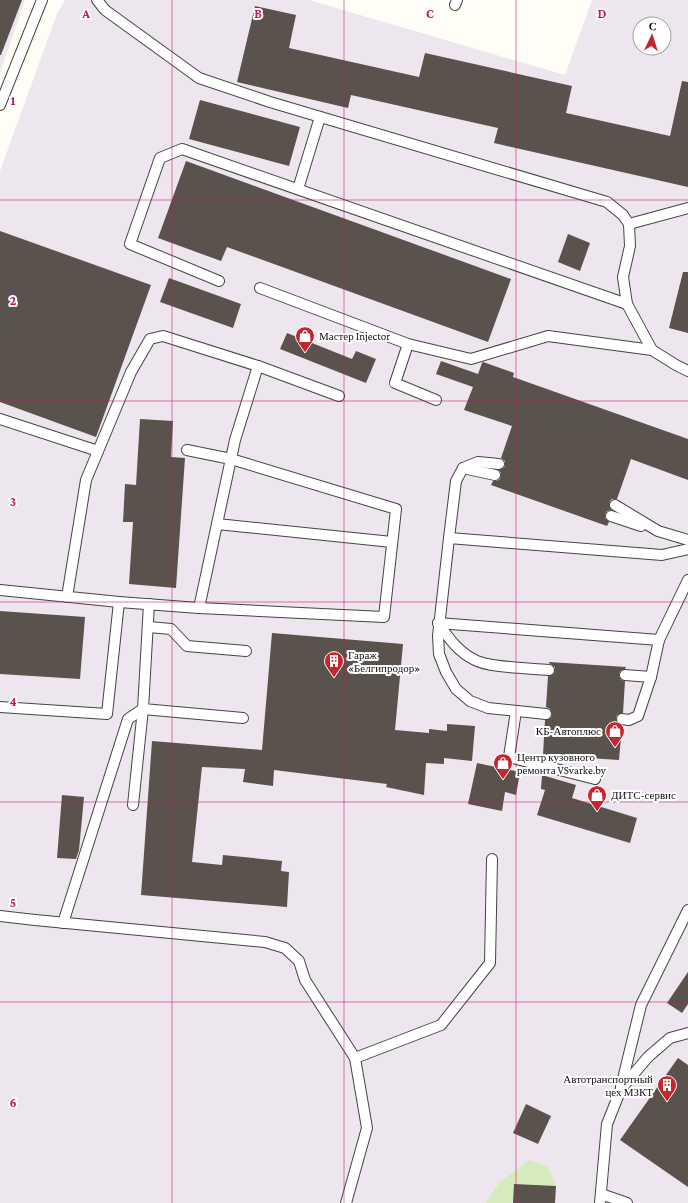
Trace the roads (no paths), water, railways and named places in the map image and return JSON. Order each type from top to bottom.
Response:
[{"type":"lane","points":[[0,105],[42,0]]},
{"type":"lane","points":[[97,0],[105,10],[199,78],[270,102],[607,202],[623,215],[629,224],[630,246],[623,278],[627,304],[652,350]]},
{"type":"lane","points":[[298,189],[320,117]]},
{"type":"lane","points":[[219,281],[130,244],[160,158],[182,149],[627,304]]},
{"type":"lane","points":[[629,224],[688,208]]},
{"type":"lane","points":[[260,288],[408,344],[471,360],[548,336],[652,350],[688,371]]},
{"type":"lane","points":[[67,597],[86,480],[131,372],[150,339],[163,336],[258,366],[339,396]]},
{"type":"lane","points":[[408,344],[395,383],[436,400]]},
{"type":"lane","points":[[199,608],[235,440],[258,366]]},
{"type":"lane","points":[[0,418],[98,451]]},
{"type":"lane","points":[[0,590],[119,602],[199,608],[384,617],[396,509],[231,459],[187,450]]},
{"type":"lane","points":[[499,464],[478,462],[463,468],[456,481],[438,622],[439,654],[446,672],[456,689],[470,701],[488,708],[546,714]]},
{"type":"lane","points":[[463,468],[495,475]]},
{"type":"lane","points":[[615,505],[658,531]]},
{"type":"lane","points":[[611,516],[688,540]]},
{"type":"lane","points":[[217,524],[392,542]]},
{"type":"lane","points":[[449,538],[662,555],[688,549]]},
{"type":"lane","points":[[622,719],[629,720],[638,716],[651,677],[659,640],[688,580]]},
{"type":"lane","points":[[0,707],[107,714],[119,602]]},
{"type":"lane","points":[[132,805],[143,710],[149,627],[149,604]]},
{"type":"lane","points":[[438,622],[659,640]]},
{"type":"lane","points":[[438,622],[449,639],[463,653],[476,661],[495,666],[549,670]]},
{"type":"lane","points":[[149,627],[171,629],[187,646],[246,651]]},
{"type":"lane","points":[[625,675],[651,677]]},
{"type":"lane","points":[[63,923],[128,719],[143,710],[243,718]]},
{"type":"lane","points":[[516,711],[509,757],[595,779]]},
{"type":"lane","points":[[355,1058],[440,1025],[490,963],[492,859]]},
{"type":"lane","points":[[627,1203],[601,1198],[607,1124],[621,1089],[640,1005],[688,910]]},
{"type":"lane","points":[[0,916],[265,942],[285,948],[299,961],[305,980],[355,1058],[367,1128],[346,1203]]},
{"type":"lane","points":[[621,1089],[648,1057],[670,1038],[688,1033]]},
{"type":"place","name":"Мастер Injector","points":[[305,353]]},
{"type":"place","name":"Гараж «Белгипродор»","points":[[334,678]]},
{"type":"place","name":"КБ-Автоплюс","points":[[615,748]]},
{"type":"place","name":"Центр кузовного ремонта VSvarke.by","points":[[503,780]]},
{"type":"place","name":"ДИТС-сервис","points":[[597,812]]},
{"type":"place","name":"Автотранспортный цех МЗКТ","points":[[667,1102]]}]
